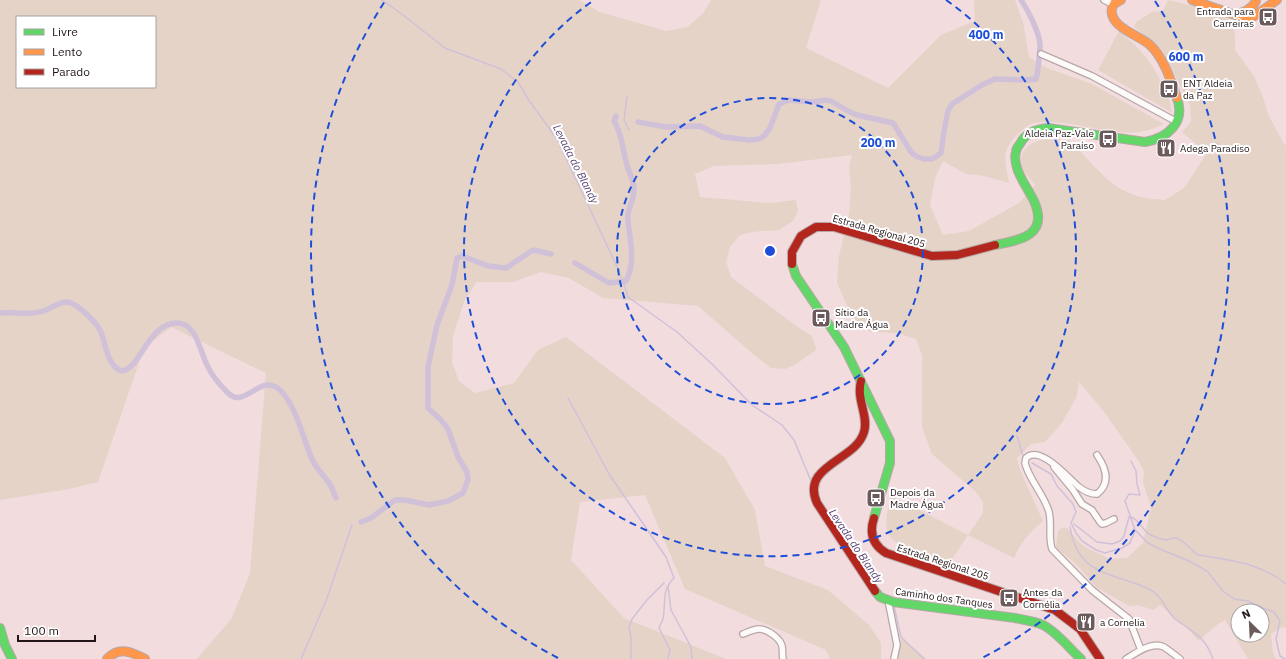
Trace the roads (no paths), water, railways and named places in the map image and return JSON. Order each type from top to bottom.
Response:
[{"type":"main road","points":[[1121,0],[1114,5],[1111,13],[1116,22],[1151,47],[1161,63],[1178,101],[1179,107],[1177,122]]},
{"type":"main road","points":[[1192,0],[1244,18],[1249,18],[1260,13],[1277,0]]},
{"type":"main road","points":[[1234,14],[1247,11],[1256,0],[1262,7],[1270,6]]},
{"type":"main road","name":"Estrada Regional 205","points":[[1100,659],[1080,629],[1055,610],[892,556],[880,549],[872,537],[872,524],[890,463],[891,448],[888,435],[836,334],[794,271],[791,260],[792,252],[801,236],[816,227],[824,226],[834,227],[922,254],[938,257],[946,257],[1022,239],[1034,232],[1039,224],[1036,206],[1020,177],[1016,164],[1016,150],[1026,135],[1037,129],[1048,128],[1140,142],[1153,142],[1166,136],[1177,122]]},
{"type":"main road","name":"Caminho dos Tanques","points":[[861,381],[859,385],[860,398],[861,410],[865,422],[865,431],[860,441],[820,474],[813,491],[817,504],[872,588],[880,597],[893,602],[1015,618],[1034,622],[1053,632],[1081,659]]},
{"type":"main road","points":[[0,628],[5,645],[12,659]]},
{"type":"main road","points":[[107,659],[112,653],[123,651],[145,659]]},
{"type":"street","points":[[1104,0],[1114,5]]},
{"type":"street","points":[[1041,54],[1092,76],[1177,122]]},
{"type":"street","points":[[1097,455],[1103,463],[1106,472],[1106,478],[1101,491],[1097,494],[1092,494],[1080,488],[1045,457],[1034,454],[1028,456],[1025,461],[1028,471],[1048,511],[1051,527],[1049,540],[1052,549],[1092,590],[1129,619],[1141,650]]},
{"type":"street","points":[[1052,464],[1056,472],[1074,490],[1082,504],[1092,510],[1102,524],[1114,519]]},
{"type":"street","points":[[888,600],[897,645],[894,659]]},
{"type":"street","points":[[743,634],[756,629],[765,630],[777,638],[783,649],[783,659]]},
{"type":"street","points":[[1126,659],[1148,647],[1163,647],[1180,659]]},
{"type":"waterway","name":"Levada do Blandy","points":[[382,0],[445,48],[501,69],[518,82],[528,99],[557,139],[619,271]]},
{"type":"waterway","points":[[638,122],[666,127],[700,126],[723,137],[749,140],[759,139],[764,136],[770,128],[779,104],[789,100],[812,102],[826,100],[831,101],[857,115],[893,123],[911,152],[924,159],[932,159],[941,153],[948,111],[952,104],[982,85],[995,79],[1036,79],[1040,51],[1038,33],[1027,9],[1021,0]]},
{"type":"waterway","points":[[627,97],[624,120],[629,130]]},
{"type":"waterway","points":[[575,263],[609,283],[626,281],[631,267],[632,251],[628,216],[634,195],[634,188],[625,159],[621,137],[614,121],[616,116]]},
{"type":"waterway","points":[[361,522],[371,518],[395,500],[405,500],[429,505],[448,501],[463,493],[468,480],[467,472],[458,457],[448,429],[428,408],[428,367],[437,325],[452,285],[457,258],[462,256],[488,266],[506,268],[533,250],[551,254]]},
{"type":"waterway","name":"Levada do Blandy","points":[[620,275],[623,281]]},
{"type":"waterway","name":"Levada do Blandy","points":[[624,284],[628,297],[677,332],[712,364],[752,405],[782,425],[794,440],[811,481]]},
{"type":"waterway","points":[[0,313],[38,312],[60,303],[71,303],[83,311],[98,327],[110,360],[117,369],[122,371],[129,368],[135,362],[158,330],[166,325],[176,323],[189,327],[197,339],[210,370],[217,381],[228,393],[234,397],[240,397],[266,385],[273,386],[286,396],[295,413],[314,463],[329,483],[336,498]]},
{"type":"waterway","points":[[568,398],[609,474],[666,557],[674,578],[667,588],[664,614],[659,628],[670,650],[668,659]]},
{"type":"waterway","points":[[1017,436],[1023,456]]},
{"type":"waterway","points":[[1131,461],[1136,471],[1140,495],[1129,494],[1125,501],[1135,530],[1148,543],[1189,561],[1207,571],[1223,591],[1234,599],[1248,601],[1274,612],[1280,621],[1276,639],[1280,656],[1285,659]]},
{"type":"waterway","points":[[1032,463],[1051,474],[1057,486],[1073,504],[1076,512],[1071,523],[1082,541],[1096,550],[1105,553],[1122,548],[1130,543],[1135,531]]},
{"type":"waterway","points":[[1074,524],[1097,542],[1112,544],[1120,541],[1124,536],[1129,517]]},
{"type":"waterway","points":[[1131,517],[1153,536],[1165,540],[1174,538],[1179,539],[1199,555],[1234,561],[1256,567],[1266,571],[1286,584]]},
{"type":"waterway","points":[[301,659],[326,601],[352,525]]},
{"type":"waterway","points":[[1070,527],[1074,543],[1081,555],[1089,564],[1110,575],[1149,589],[1157,595],[1174,618],[1202,639],[1208,647],[1213,659]]},
{"type":"waterway","points":[[631,659],[631,636],[629,628],[632,619],[647,600],[664,583]]},
{"type":"waterway","points":[[668,586],[671,610],[691,647],[692,659]]},
{"type":"waterway","name":"Levada do Blandy","points":[[894,606],[901,637],[924,659]]},
{"type":"place","name":"Entrada para Carreiras","points":[[1268,17]]},
{"type":"place","name":"ENT Aldeia da Paz","points":[[1169,89]]},
{"type":"place","name":"Aldeia Paz-Vale Paraíso","points":[[1108,139]]},
{"type":"place","name":"Adega Paradiso","points":[[1166,148]]},
{"type":"place","name":"Sítio da Madre Água","points":[[821,318]]},
{"type":"place","name":"Depois da Madre Água","points":[[876,498]]},
{"type":"place","name":"Antes da Cornélia","points":[[1009,598]]},
{"type":"place","name":"a Cornelia","points":[[1086,622]]}]
